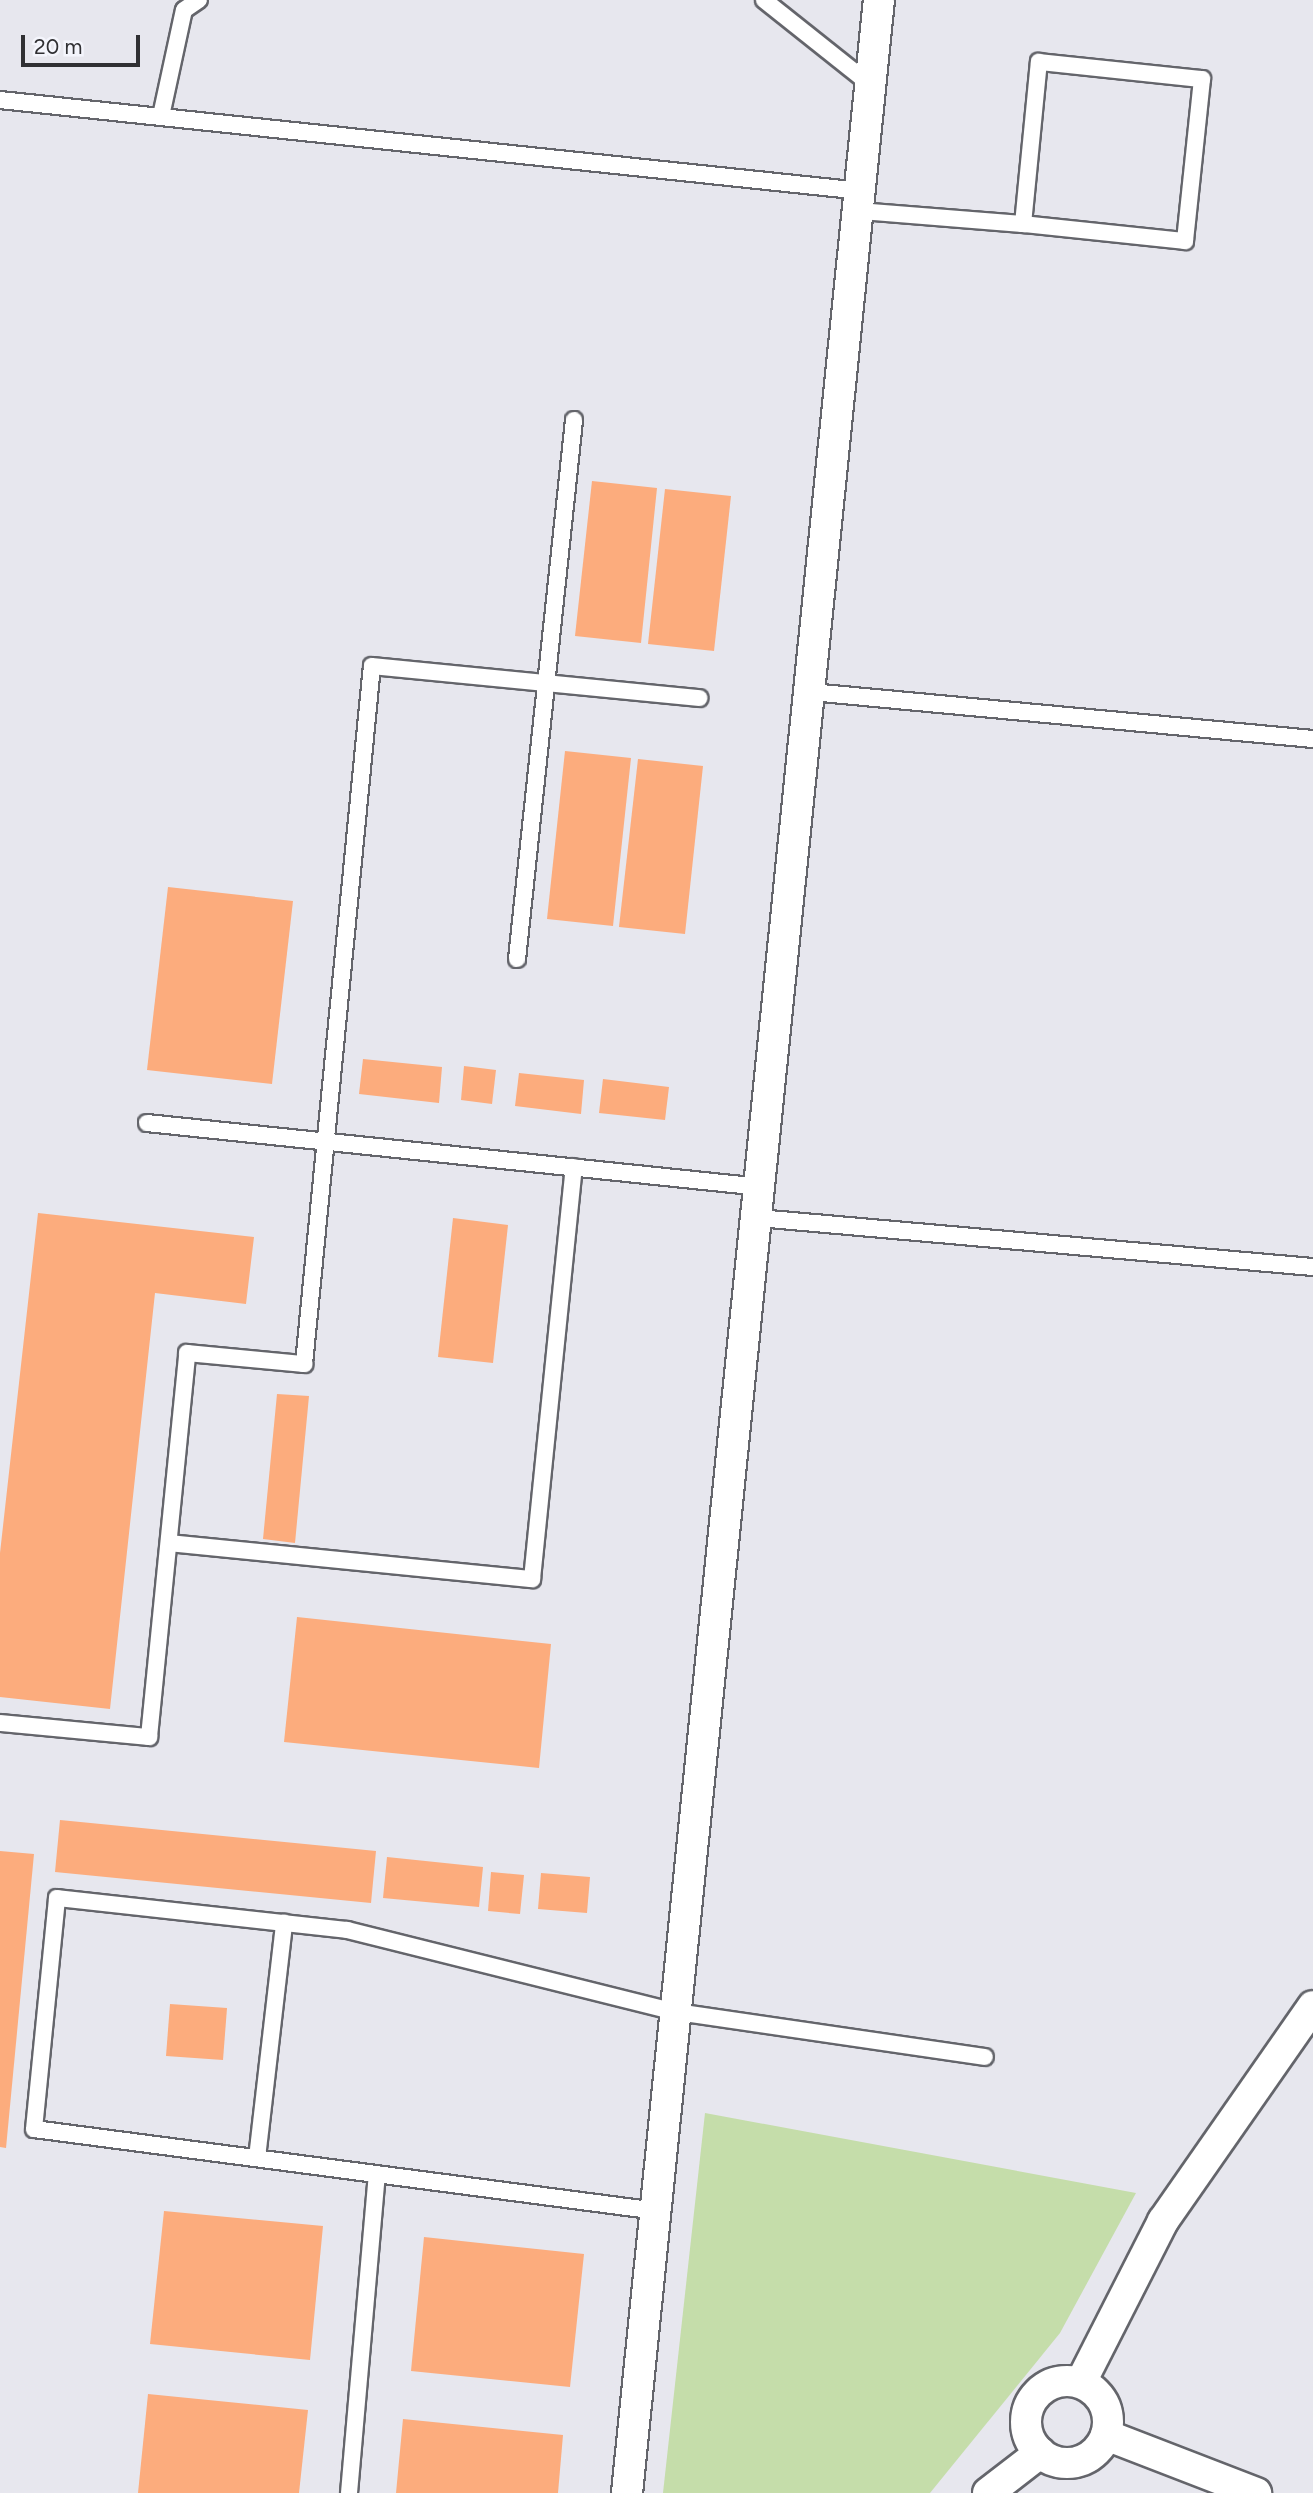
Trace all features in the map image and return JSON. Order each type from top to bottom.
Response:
[{"type":"street","points":[[627,2493],[861,201],[879,0]]},
{"type":"street","points":[[1081,2382],[1163,2221],[1313,2006]]},
{"type":"street","points":[[1081,2382],[1104,2403],[1106,2435],[1085,2459],[1062,2462],[1040,2453],[1030,2440],[1028,2408],[1049,2384],[1081,2382]]},
{"type":"street","points":[[1106,2435],[1256,2493]]},
{"type":"street","points":[[988,2493],[1040,2453]]},
{"type":"lane","points":[[161,116],[184,10],[199,0]]},
{"type":"lane","points":[[764,0],[872,86]]},
{"type":"lane","points":[[0,100],[161,116],[861,201],[1023,224],[1185,241],[1202,79],[1039,62],[1023,224]]},
{"type":"lane","points":[[517,959],[574,420]]},
{"type":"lane","points":[[0,1723],[149,1737],[187,1353],[304,1364],[372,666],[699,698]]},
{"type":"lane","points":[[811,692],[1313,739]]},
{"type":"lane","points":[[147,1122],[761,1187]]},
{"type":"lane","points":[[169,1543],[532,1580],[574,1167]]},
{"type":"lane","points":[[758,1218],[1313,1267]]},
{"type":"lane","points":[[657,2211],[34,2129],[57,1898],[347,1930],[677,2012],[985,2057]]},
{"type":"lane","points":[[257,2158],[284,1923]]},
{"type":"lane","points":[[349,2493],[377,2174]]},
{"type":"green space","points":[[705,2113],[1136,2193],[1060,2333],[930,2493],[663,2493]]},
{"type":"building","points":[[592,481],[657,488],[641,643],[575,636]]},
{"type":"building","points":[[665,489],[731,496],[714,651],[648,644]]},
{"type":"building","points":[[565,751],[631,758],[613,926],[547,919]]},
{"type":"building","points":[[638,759],[703,766],[685,934],[619,927]]},
{"type":"building","points":[[168,887],[293,901],[272,1084],[147,1070]]},
{"type":"building","points":[[363,1059],[442,1067],[439,1103],[359,1094]]},
{"type":"building","points":[[464,1066],[496,1070],[492,1104],[461,1100]]},
{"type":"building","points":[[519,1073],[584,1080],[581,1114],[515,1106]]},
{"type":"building","points":[[603,1079],[669,1087],[665,1120],[599,1113]]},
{"type":"building","points":[[38,1213],[254,1237],[246,1304],[155,1293],[110,1709],[0,1697],[0,1553]]},
{"type":"building","points":[[453,1218],[508,1225],[493,1363],[438,1357]]},
{"type":"building","points":[[277,1394],[309,1396],[295,1543],[263,1539]]},
{"type":"building","points":[[297,1617],[551,1644],[539,1768],[284,1742]]},
{"type":"building","points":[[60,1820],[376,1851],[371,1903],[55,1872]]},
{"type":"building","points":[[0,1851],[34,1854],[6,2148],[0,2147]]},
{"type":"building","points":[[387,1857],[483,1867],[479,1907],[383,1898]]},
{"type":"building","points":[[491,1872],[524,1875],[520,1914],[488,1911]]},
{"type":"building","points":[[541,1873],[590,1877],[587,1913],[538,1909]]},
{"type":"building","points":[[170,2004],[227,2008],[223,2060],[166,2056]]},
{"type":"building","points":[[164,2211],[323,2226],[310,2360],[150,2344]]},
{"type":"building","points":[[424,2237],[584,2254],[570,2387],[411,2371]]},
{"type":"building","points":[[148,2394],[308,2410],[299,2493],[138,2493]]},
{"type":"building","points":[[403,2419],[563,2435],[558,2493],[396,2493]]}]
